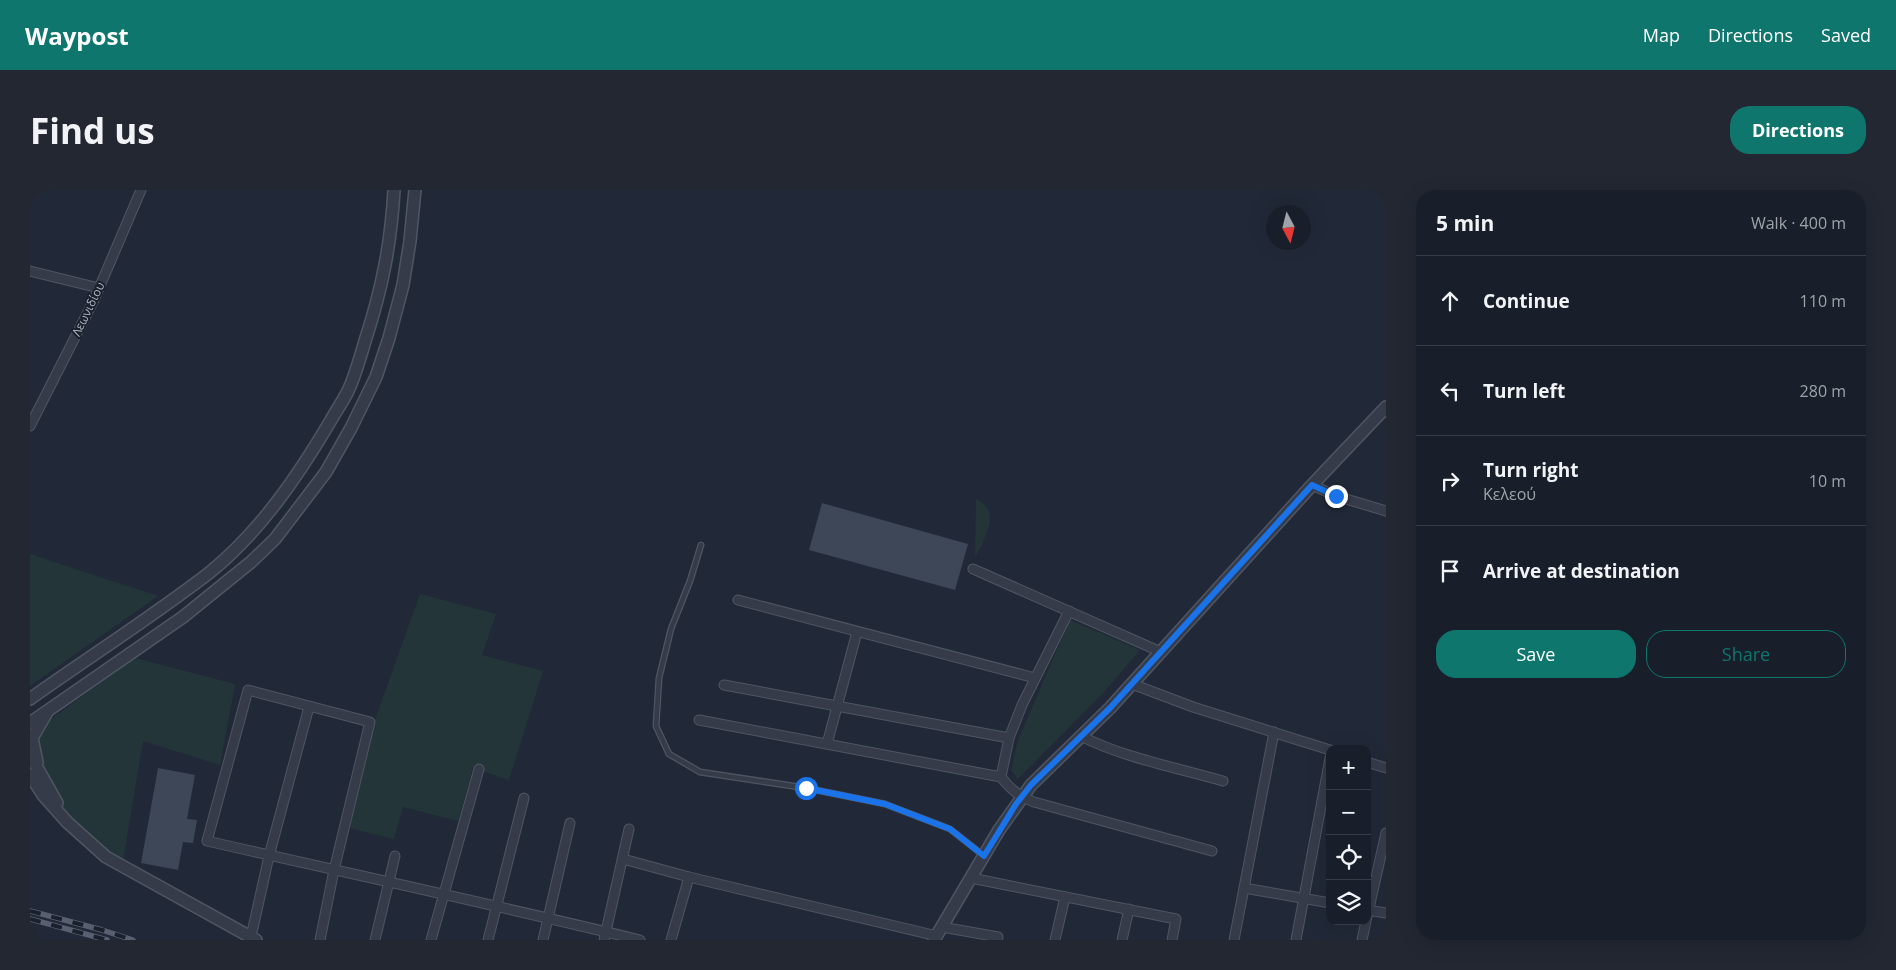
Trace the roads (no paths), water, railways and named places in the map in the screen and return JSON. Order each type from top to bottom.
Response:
[{"type":"street","name":"Λεωνιδίου","points":[[30,426],[99,288],[141,190]]},
{"type":"street","points":[[30,699],[210,572],[244,540],[278,500],[308,460],[348,391],[363,349],[387,263],[394,190]]},
{"type":"street","points":[[30,723],[183,617],[251,562],[275,539],[326,472],[351,428],[376,377],[389,338],[403,285],[410,242],[415,190]]},
{"type":"street","points":[[30,271],[99,288]]},
{"type":"street","points":[[938,934],[998,830],[1036,779],[1132,684],[1312,485],[1386,407]]},
{"type":"street","points":[[1312,485],[1336,496],[1386,511]]},
{"type":"street","points":[[973,569],[1161,652]]},
{"type":"street","points":[[738,600],[1035,678]]},
{"type":"street","points":[[1001,778],[1009,738],[1035,678],[1069,611]]},
{"type":"street","points":[[827,744],[857,632]]},
{"type":"street","points":[[1132,684],[1184,704],[1326,749]]},
{"type":"street","points":[[724,685],[1009,738]]},
{"type":"street","points":[[320,940],[334,870],[370,722],[248,690],[207,841],[269,856],[334,870],[388,882],[547,918],[605,936],[640,940]]},
{"type":"street","points":[[30,755],[33,776],[67,822],[106,857],[254,939],[269,856],[309,707]]},
{"type":"street","points":[[33,776],[35,756],[32,738],[47,711]]},
{"type":"street","points":[[700,720],[1001,778],[1011,790],[1034,802],[1212,851]]},
{"type":"street","points":[[1234,940],[1274,732]]},
{"type":"street","points":[[1080,736],[1096,744],[1118,751],[1223,781]]},
{"type":"street","points":[[1371,763],[1386,768]]},
{"type":"street","points":[[431,940],[478,769]]},
{"type":"street","points":[[1296,940],[1326,780]]},
{"type":"street","points":[[488,940],[524,798]]},
{"type":"street","points":[[543,940],[570,823]]},
{"type":"street","points":[[605,936],[629,830]]},
{"type":"street","points":[[1371,899],[1386,833]]},
{"type":"street","points":[[375,940],[395,856]]},
{"type":"street","points":[[622,859],[689,877],[938,934],[998,937]]},
{"type":"street","points":[[670,940],[689,877]]},
{"type":"street","points":[[971,878],[1176,919],[1172,940]]},
{"type":"street","points":[[1244,888],[1326,902]]},
{"type":"street","points":[[1055,940],[1065,897]]},
{"type":"street","points":[[1122,940],[1129,909]]},
{"type":"street","points":[[1371,912],[1386,913]]},
{"type":"street","points":[[1362,940],[1365,925]]},
{"type":"lane","points":[[701,545],[690,581],[671,629],[659,678],[656,726],[669,754],[700,772],[806,788],[885,804],[950,829],[984,856]]},
{"type":"railway","points":[[30,911],[133,940]]},
{"type":"railway","points":[[30,919],[107,940]]}]
